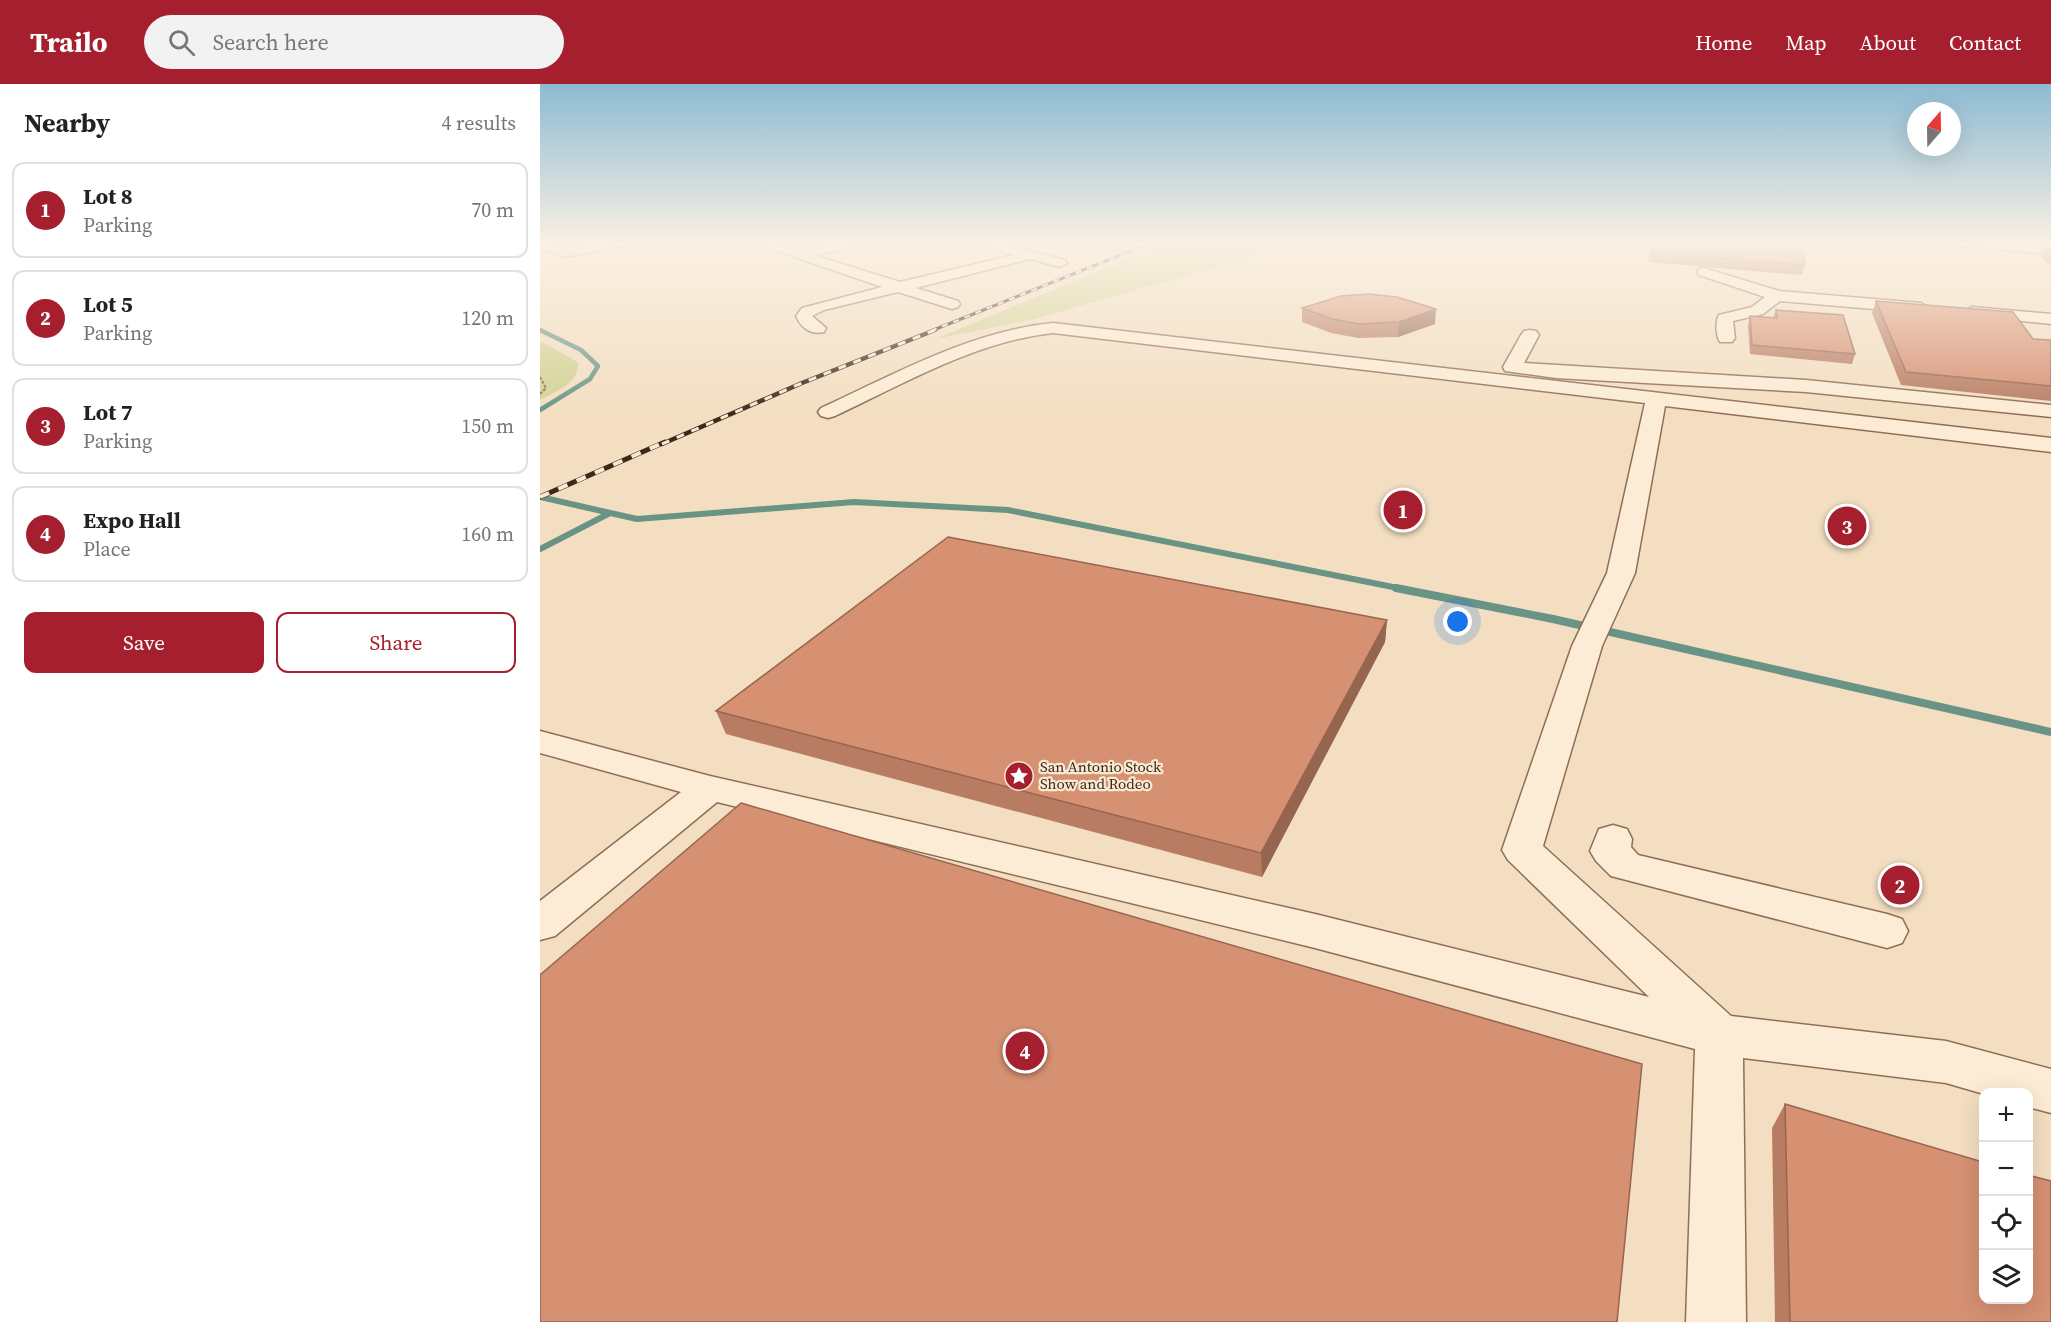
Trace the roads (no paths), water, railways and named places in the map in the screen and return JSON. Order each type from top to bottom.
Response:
[{"type":"street","points":[[818,328],[807,323],[804,316],[808,311],[842,300]]},
{"type":"street","points":[[939,300],[952,304]]},
{"type":"street","points":[[1726,338],[1725,318],[1757,312],[1772,300]]},
{"type":"street","points":[[1822,300],[2030,317],[2045,326]]},
{"type":"street","points":[[828,412],[950,355],[1034,330],[1053,328],[2051,446]]},
{"type":"street","points":[[1530,335],[1512,367],[1556,372],[1818,387],[2051,411]]},
{"type":"street","points":[[1656,401],[1621,573],[1596,630],[1522,850],[1719,1035],[1716,1322]]},
{"type":"street","points":[[540,742],[710,788],[1315,931],[1719,1035],[1946,1062],[2051,1091]]},
{"type":"street","points":[[540,924],[710,788]]},
{"type":"street","points":[[1613,838],[1610,851],[1625,866],[1887,931]]},
{"type":"waterway","points":[[540,410],[590,379],[598,366],[581,350],[540,330],[542,331]]},
{"type":"waterway","points":[[540,497],[637,519],[854,502],[1008,510],[1403,589]]},
{"type":"waterway","points":[[540,549],[610,513]]},
{"type":"waterway","points":[[1396,588],[1553,619],[2051,732]]},
{"type":"railway","points":[[931,331],[1009,300]]},
{"type":"railway","points":[[662,444],[802,383],[935,330]]},
{"type":"railway","points":[[540,497],[665,442]]},
{"type":"place","name":"Lot 8","points":[[1403,510]]},
{"type":"place","name":"Lot 7","points":[[1847,526]]},
{"type":"place","name":"San Antonio Stock Show and Rodeo","points":[[1019,776]]},
{"type":"place","name":"Lot 5","points":[[1900,885]]},
{"type":"place","name":"Expo Hall","points":[[1025,1051]]}]
